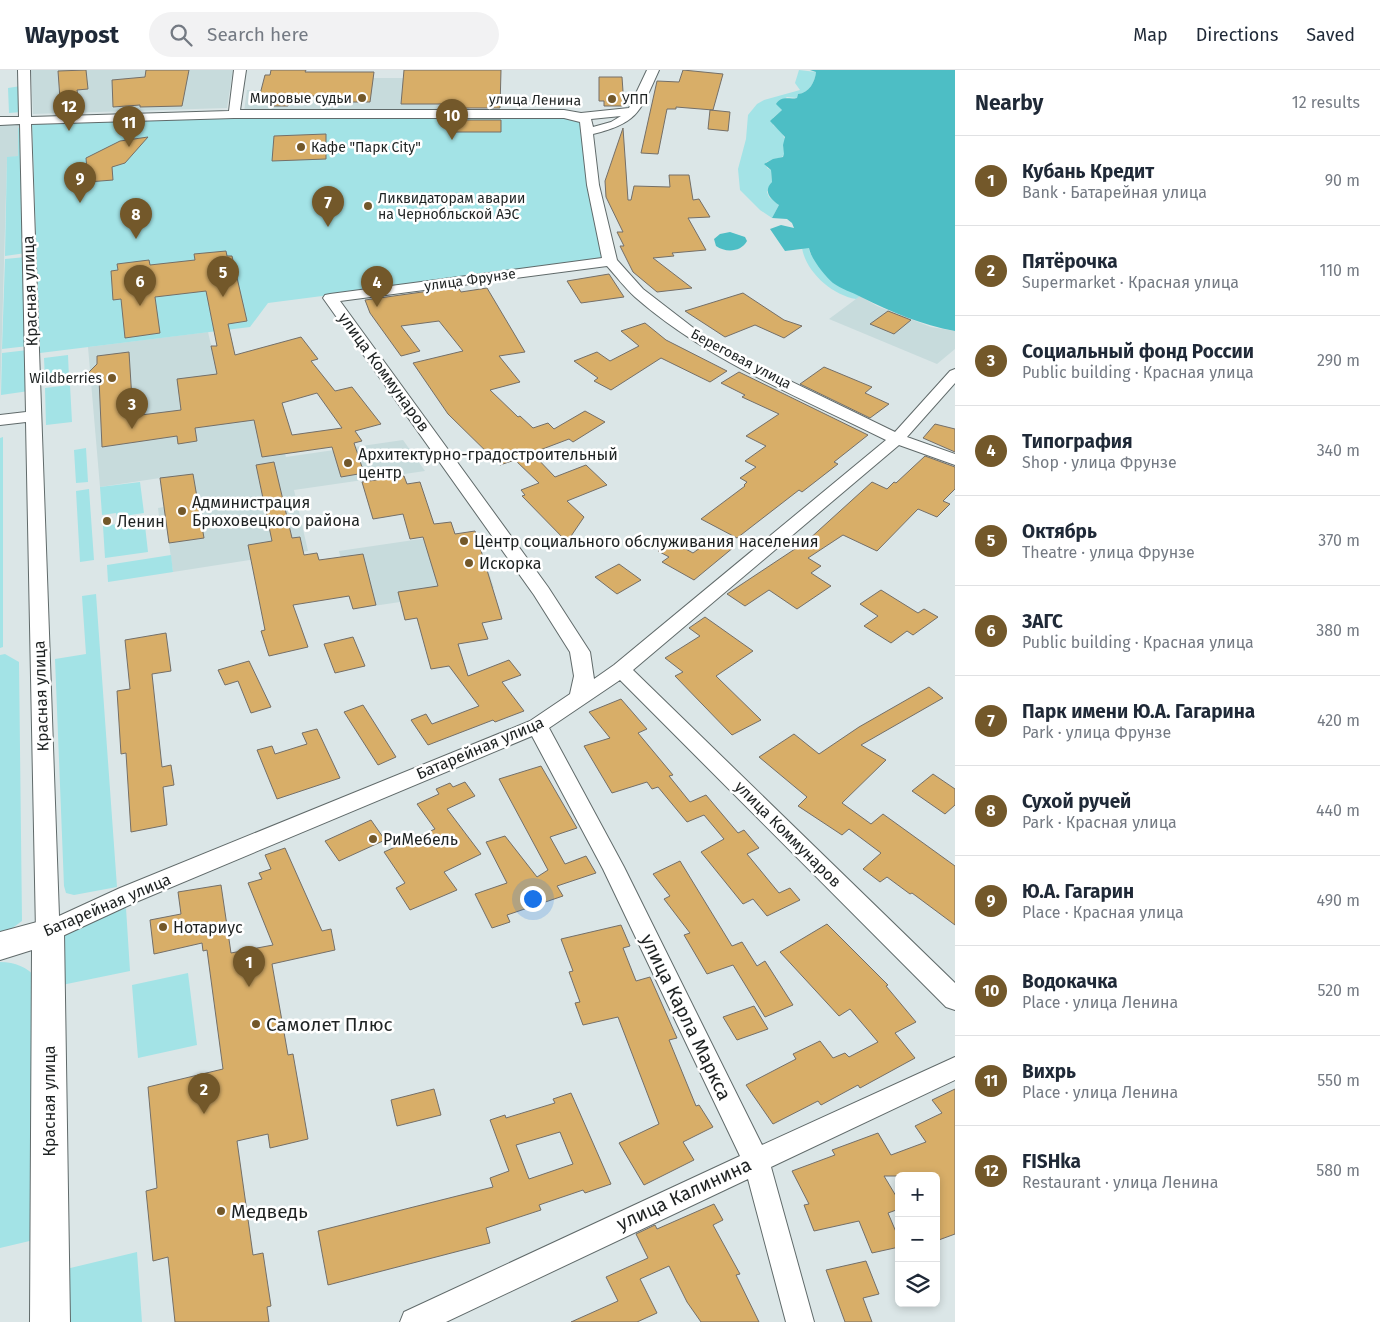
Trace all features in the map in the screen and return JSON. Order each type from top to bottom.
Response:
[{"type":"street","name":"Красная улица","points":[[24,70],[48,932],[50,1322]]},
{"type":"street","points":[[234,114],[240,70]]},
{"type":"street","points":[[587,132],[621,123],[634,111],[653,70]]},
{"type":"street","name":"улица Ленина","points":[[0,121],[234,114],[564,114],[581,117],[634,111]]},
{"type":"street","name":"Береговая улица","points":[[581,117],[586,121],[593,185],[610,262],[622,277],[652,304],[701,340],[738,361],[897,438],[955,460]]},
{"type":"street","name":"улица Фрунзе","points":[[330,298],[610,262]]},
{"type":"street","name":"улица Коммунаров","points":[[330,298],[487,515],[580,652],[584,676],[583,687],[578,699]]},
{"type":"street","name":"Батарейная улица","points":[[0,946],[48,932],[128,895],[537,726],[620,670],[897,438],[955,374]]},
{"type":"street","points":[[0,420],[34,416]]},
{"type":"street","name":"улица Коммунаров","points":[[620,670],[955,999]]},
{"type":"street","name":"улица Карла Маркса","points":[[537,726],[613,867],[756,1160],[800,1322]]},
{"type":"street","name":"улица Калинина","points":[[414,1322],[955,1068]]},
{"type":"shaded area","points":[[31,70],[233,70],[227,108],[33,114]]},
{"type":"shaded area","points":[[799,70],[816,72],[813,83],[805,92],[798,94],[797,98],[787,97],[777,104],[782,110],[773,118],[773,125],[781,131],[786,141],[783,145],[785,154],[782,157],[766,162],[767,168],[771,170],[772,182],[767,192],[769,197],[779,205],[772,218],[760,210],[740,190],[738,169],[746,139],[748,115],[757,104],[764,100],[800,90],[795,83]]},
{"type":"shaded area","points":[[810,70],[955,70],[955,331],[907,317],[839,287],[822,272],[812,257],[809,248],[785,251],[770,229],[781,225],[794,228],[787,219],[772,218],[779,205],[769,195],[768,189],[772,182],[771,170],[764,164],[773,159],[783,157],[785,137],[770,121],[782,110],[776,104],[778,101],[797,98],[798,94],[805,92],[811,86],[816,72]]},
{"type":"shaded area","points":[[338,78],[470,78],[469,112],[244,112],[247,90],[317,90]]},
{"type":"shaded area","points":[[21,86],[21,112],[9,113],[8,88]]},
{"type":"shaded area","points":[[233,116],[563,116],[581,121],[602,260],[268,303],[250,327],[40,353],[32,122]]},
{"type":"shaded area","points":[[23,121],[23,128],[18,129],[19,156],[7,158],[0,401],[0,122]]},
{"type":"shaded area","points":[[18,128],[23,128],[26,253],[5,256],[7,157],[18,156]]},
{"type":"shaded area","points":[[730,232],[745,237],[747,241],[741,247],[733,250],[724,250],[716,246],[714,239],[720,234]]},
{"type":"shaded area","points":[[802,248],[809,248],[810,253],[833,282],[860,296],[856,299],[847,297],[829,287],[809,266]]},
{"type":"shaded area","points":[[26,257],[28,346],[2,349],[5,259]]},
{"type":"shaded area","points":[[860,296],[877,306],[931,327],[955,331],[955,349],[937,364],[829,319]]},
{"type":"shaded area","points":[[208,332],[222,392],[242,386],[284,450],[286,457],[403,440],[425,471],[294,490],[308,551],[173,572],[165,515],[159,516],[158,508],[164,507],[160,478],[100,487],[88,347]]},
{"type":"shaded area","points":[[28,350],[29,391],[1,395],[2,353]]},
{"type":"shaded area","points":[[68,355],[69,378],[45,381],[44,358]]},
{"type":"shaded area","points":[[70,385],[72,422],[46,425],[45,388]]},
{"type":"shaded area","points":[[3,437],[3,647],[0,648],[0,438]]},
{"type":"shaded area","points":[[86,448],[88,482],[76,483],[74,450]]},
{"type":"shaded area","points":[[140,482],[144,513],[117,517],[116,513],[102,515],[100,487]]},
{"type":"shaded area","points":[[89,489],[94,560],[80,562],[76,491]]},
{"type":"shaded area","points":[[144,517],[148,552],[105,558],[103,526],[117,524],[117,521]]},
{"type":"shaded area","points":[[475,531],[494,588],[353,609],[339,551]]},
{"type":"shaded area","points":[[171,555],[173,572],[108,582],[107,565]]},
{"type":"shaded area","points":[[96,594],[117,887],[74,895],[66,893],[64,886],[55,659],[86,654],[82,596]]},
{"type":"shaded area","points":[[5,654],[19,662],[22,921],[7,932],[0,934],[0,655]]},
{"type":"shaded area","points":[[126,908],[130,971],[57,986],[61,935],[68,930]]},
{"type":"shaded area","points":[[0,962],[20,966],[37,978],[38,1239],[0,1248]]},
{"type":"shaded area","points":[[188,973],[197,1045],[138,1058],[132,985]]},
{"type":"shaded area","points":[[137,1252],[142,1322],[64,1322],[62,1270]]},
{"type":"building","points":[[86,70],[88,89],[77,90],[78,97],[60,99],[58,71]]},
{"type":"building","points":[[146,70],[189,70],[182,106],[140,107],[140,105],[113,107],[112,80],[145,77]]},
{"type":"building","points":[[271,70],[374,72],[370,102],[330,102],[331,96],[300,96],[299,101],[289,101],[288,106],[272,106],[273,104],[267,104],[268,101],[258,102],[265,75],[270,75]]},
{"type":"building","points":[[404,70],[501,70],[500,108],[457,108],[457,104],[401,104]]},
{"type":"building","points":[[683,70],[723,74],[713,110],[676,107],[676,109],[667,109],[658,154],[641,153],[657,81],[679,82]]},
{"type":"building","points":[[599,77],[622,77],[624,106],[604,106],[604,101],[599,101]]},
{"type":"building","points":[[710,110],[730,112],[728,131],[708,129]]},
{"type":"building","points":[[456,120],[501,120],[501,132],[456,132]]},
{"type":"building","points":[[623,128],[628,200],[631,200],[634,186],[670,187],[669,175],[689,175],[693,200],[699,199],[710,217],[688,218],[706,250],[672,253],[674,256],[653,258],[692,288],[657,292],[633,272],[620,246],[624,246],[617,232],[623,232],[606,197],[605,181]]},
{"type":"building","points":[[326,134],[326,159],[272,161],[274,136]]},
{"type":"building","points":[[148,137],[125,163],[112,167],[113,180],[88,182],[86,158],[120,141]]},
{"type":"building","points":[[226,251],[227,256],[232,256],[247,321],[228,324],[235,355],[301,337],[318,359],[311,361],[335,391],[352,387],[381,424],[355,431],[362,441],[354,443],[364,473],[341,477],[332,447],[262,457],[254,420],[195,428],[197,441],[178,444],[177,436],[102,447],[99,379],[88,373],[97,364],[97,356],[129,352],[133,416],[181,410],[177,379],[217,374],[211,346],[217,346],[206,291],[155,297],[160,333],[125,338],[121,299],[113,300],[111,271],[118,270],[117,264],[149,260],[150,265],[195,260],[194,254]],"holes":[[[317,393],[342,428],[292,435],[282,403]]]},
{"type":"building","points":[[609,274],[624,297],[581,303],[567,281]]},
{"type":"building","points":[[458,287],[461,292],[487,288],[525,352],[499,356],[520,382],[490,390],[518,417],[520,416],[533,428],[548,423],[554,429],[585,411],[605,422],[573,442],[569,439],[532,453],[555,477],[586,465],[607,485],[567,501],[584,517],[567,542],[522,496],[525,495],[521,490],[539,483],[515,460],[500,465],[448,414],[413,363],[463,351],[439,321],[401,326],[420,351],[401,356],[370,313],[365,300]]},
{"type":"building","points":[[743,293],[784,320],[802,326],[784,338],[755,325],[725,337],[685,311]]},
{"type":"building","points":[[888,311],[911,320],[894,334],[870,324]]},
{"type":"building","points":[[645,323],[666,340],[727,371],[710,382],[661,358],[611,390],[594,381],[598,378],[574,361],[597,352],[610,361],[639,346],[621,331]]},
{"type":"building","points":[[824,367],[872,387],[865,393],[889,404],[870,418],[800,384]]},
{"type":"building","points":[[739,372],[868,435],[834,462],[838,464],[802,492],[799,490],[737,538],[701,519],[745,486],[747,482],[740,478],[756,467],[745,461],[766,446],[746,436],[779,414],[742,397],[745,395],[721,383]]},
{"type":"building","points":[[935,424],[955,429],[955,452],[923,438]]},
{"type":"building","points":[[925,456],[955,467],[955,489],[943,501],[950,504],[937,517],[918,509],[877,551],[843,535],[808,558],[821,566],[811,573],[831,586],[797,609],[769,590],[745,606],[727,594],[807,541],[872,482],[887,489]]},
{"type":"building","points":[[274,462],[292,538],[300,537],[304,555],[317,553],[319,560],[363,554],[376,605],[353,609],[349,596],[293,605],[308,647],[269,656],[261,631],[265,630],[248,545],[272,541],[256,465]]},
{"type":"building","name":"Администрация Брюховецкого района","points":[[193,474],[204,538],[169,543],[160,478]]},
{"type":"building","points":[[404,476],[407,484],[420,482],[434,524],[451,522],[455,534],[475,531],[502,619],[482,623],[488,639],[458,644],[468,676],[509,660],[521,675],[502,682],[524,711],[495,722],[493,720],[428,745],[411,720],[426,714],[432,724],[479,706],[449,666],[431,669],[417,618],[405,620],[398,592],[438,586],[423,537],[410,539],[403,514],[373,519],[362,482]]},
{"type":"building","points":[[715,537],[734,547],[694,580],[662,562],[669,557],[658,551],[671,541],[693,553]]},
{"type":"building","points":[[619,564],[641,580],[617,594],[595,577]]},
{"type":"building","points":[[881,590],[918,613],[924,609],[938,617],[913,635],[907,631],[891,643],[864,626],[878,616],[860,604]]},
{"type":"building","points":[[705,617],[753,651],[716,676],[761,720],[732,735],[675,676],[683,672],[665,658],[700,636],[689,628]]},
{"type":"building","points":[[166,633],[171,671],[152,674],[162,767],[171,765],[174,785],[163,787],[167,825],[131,832],[126,753],[121,754],[117,691],[130,689],[125,640]]},
{"type":"building","points":[[353,637],[365,666],[335,673],[324,644]]},
{"type":"building","points":[[249,661],[271,707],[251,713],[238,681],[225,685],[218,670]]},
{"type":"building","points":[[929,687],[943,698],[861,745],[886,760],[842,803],[871,824],[883,814],[955,866],[955,925],[887,877],[880,882],[863,869],[881,853],[849,829],[842,835],[798,806],[807,797],[759,757],[794,734],[819,754],[859,727]]},
{"type":"building","points":[[621,699],[647,729],[638,733],[673,775],[669,776],[690,802],[706,795],[738,833],[744,830],[759,848],[747,854],[779,893],[790,888],[800,900],[767,916],[753,899],[743,904],[701,852],[724,839],[704,815],[687,822],[658,787],[652,789],[647,782],[612,793],[584,746],[610,738],[589,712]]},
{"type":"building","points":[[363,705],[396,757],[378,765],[344,712]]},
{"type":"building","points":[[317,729],[340,778],[277,799],[257,750],[272,746],[275,754],[307,744],[302,733]]},
{"type":"building","points":[[541,766],[577,828],[550,837],[565,864],[586,856],[596,873],[557,886],[563,896],[507,915],[510,922],[492,928],[475,894],[507,883],[486,842],[505,836],[537,877],[548,870],[499,779]]},
{"type":"building","points":[[933,774],[955,789],[955,805],[945,814],[912,791]]},
{"type":"building","points":[[465,782],[475,796],[447,809],[481,854],[444,872],[457,890],[410,910],[396,888],[405,883],[384,852],[435,829],[417,804],[439,794],[436,789],[450,783],[453,787]]},
{"type":"building","points":[[371,820],[385,840],[339,861],[325,841]]},
{"type":"building","points":[[285,848],[322,931],[331,929],[335,950],[272,964],[288,1055],[293,1054],[308,1139],[270,1148],[268,1134],[237,1141],[253,1255],[263,1253],[271,1306],[267,1307],[269,1322],[175,1322],[168,1257],[153,1261],[146,1191],[157,1188],[148,1087],[223,1069],[207,950],[203,951],[202,943],[154,954],[150,920],[181,914],[178,892],[221,885],[231,953],[273,945],[248,883],[262,879],[259,873],[271,869],[265,855]]},
{"type":"building","points":[[680,861],[732,946],[742,942],[757,966],[765,961],[793,1005],[765,1017],[733,965],[707,974],[684,935],[690,933],[664,899],[670,896],[653,874]]},
{"type":"building","points":[[827,924],[888,985],[886,986],[916,1022],[895,1033],[915,1058],[860,1088],[858,1085],[821,1105],[818,1101],[773,1124],[746,1085],[796,1059],[793,1054],[820,1041],[833,1058],[845,1053],[849,1057],[878,1042],[850,1009],[839,1016],[780,952]]},
{"type":"building","points":[[621,925],[630,946],[623,948],[636,981],[650,977],[677,1038],[669,1040],[696,1106],[699,1105],[713,1127],[683,1142],[694,1160],[644,1185],[619,1143],[659,1124],[618,1017],[583,1025],[575,1003],[580,1002],[569,972],[573,971],[561,939]]},
{"type":"building","points":[[754,1006],[768,1029],[737,1040],[723,1017]]},
{"type":"building","points":[[434,1089],[441,1115],[397,1126],[391,1100]]},
{"type":"building","points":[[955,1089],[955,1234],[940,1240],[940,1172],[895,1172],[895,1176],[884,1176],[895,1194],[895,1210],[888,1213],[895,1230],[895,1248],[872,1253],[859,1221],[814,1231],[804,1205],[809,1204],[792,1171],[835,1155],[832,1150],[878,1133],[891,1155],[926,1142],[915,1126],[942,1113],[932,1100]]},
{"type":"building","points":[[571,1093],[611,1184],[585,1193],[583,1190],[539,1205],[541,1210],[486,1228],[490,1243],[328,1285],[318,1231],[493,1187],[490,1178],[509,1171],[490,1120],[505,1115],[506,1118],[555,1103],[553,1099]],"holes":[[[560,1132],[573,1164],[529,1179],[516,1145]]]},
{"type":"building","points":[[714,1204],[723,1220],[713,1225],[740,1274],[736,1275],[759,1322],[701,1322],[687,1302],[669,1266],[640,1279],[657,1313],[637,1322],[571,1322],[618,1301],[606,1277],[648,1258],[636,1234],[655,1225],[657,1229]]},
{"type":"building","points":[[866,1261],[879,1294],[863,1298],[872,1322],[845,1322],[826,1270]]},
{"type":"place","name":"Мировые судьи","points":[[362,98]]},
{"type":"place","name":"УПП","points":[[612,99]]},
{"type":"place","name":"FISHka","points":[[69,131]]},
{"type":"place","name":"Водокачка","points":[[452,140]]},
{"type":"place","name":"Вихрь","points":[[129,147]]},
{"type":"place","name":"Кафе \"Парк City\"","points":[[301,147]]},
{"type":"place","name":"Ю.А. Гагарин","points":[[80,203]]},
{"type":"place","name":"Ликвидаторам аварии на Чернобльской АЭС","points":[[368,206]]},
{"type":"place","name":"Парк имени Ю.А. Гагарина","points":[[328,227]]},
{"type":"place","name":"Сухой ручей","points":[[136,239]]},
{"type":"place","name":"Октябрь","points":[[223,297]]},
{"type":"place","name":"ЗАГС","points":[[140,306]]},
{"type":"place","name":"Типография","points":[[377,307]]},
{"type":"place","name":"Wildberries","points":[[112,378]]},
{"type":"place","name":"Социальный фонд России","points":[[132,429]]},
{"type":"place","name":"Архитектурно-градостроительный центр","points":[[348,463]]},
{"type":"place","name":"Администрация Брюховецкого района","points":[[182,511]]},
{"type":"place","name":"Ленин","points":[[107,521]]},
{"type":"place","name":"Центр социального обслуживания населения","points":[[464,541]]},
{"type":"place","name":"Искорка","points":[[469,563]]},
{"type":"place","name":"РиМебель","points":[[373,839]]},
{"type":"place","name":"Нотариус","points":[[163,927]]},
{"type":"place","name":"Кубань Кредит","points":[[249,987]]},
{"type":"place","name":"Самолет Плюс","points":[[256,1024]]},
{"type":"place","name":"Пятёрочка","points":[[204,1114]]},
{"type":"place","name":"Медведь","points":[[221,1211]]}]
